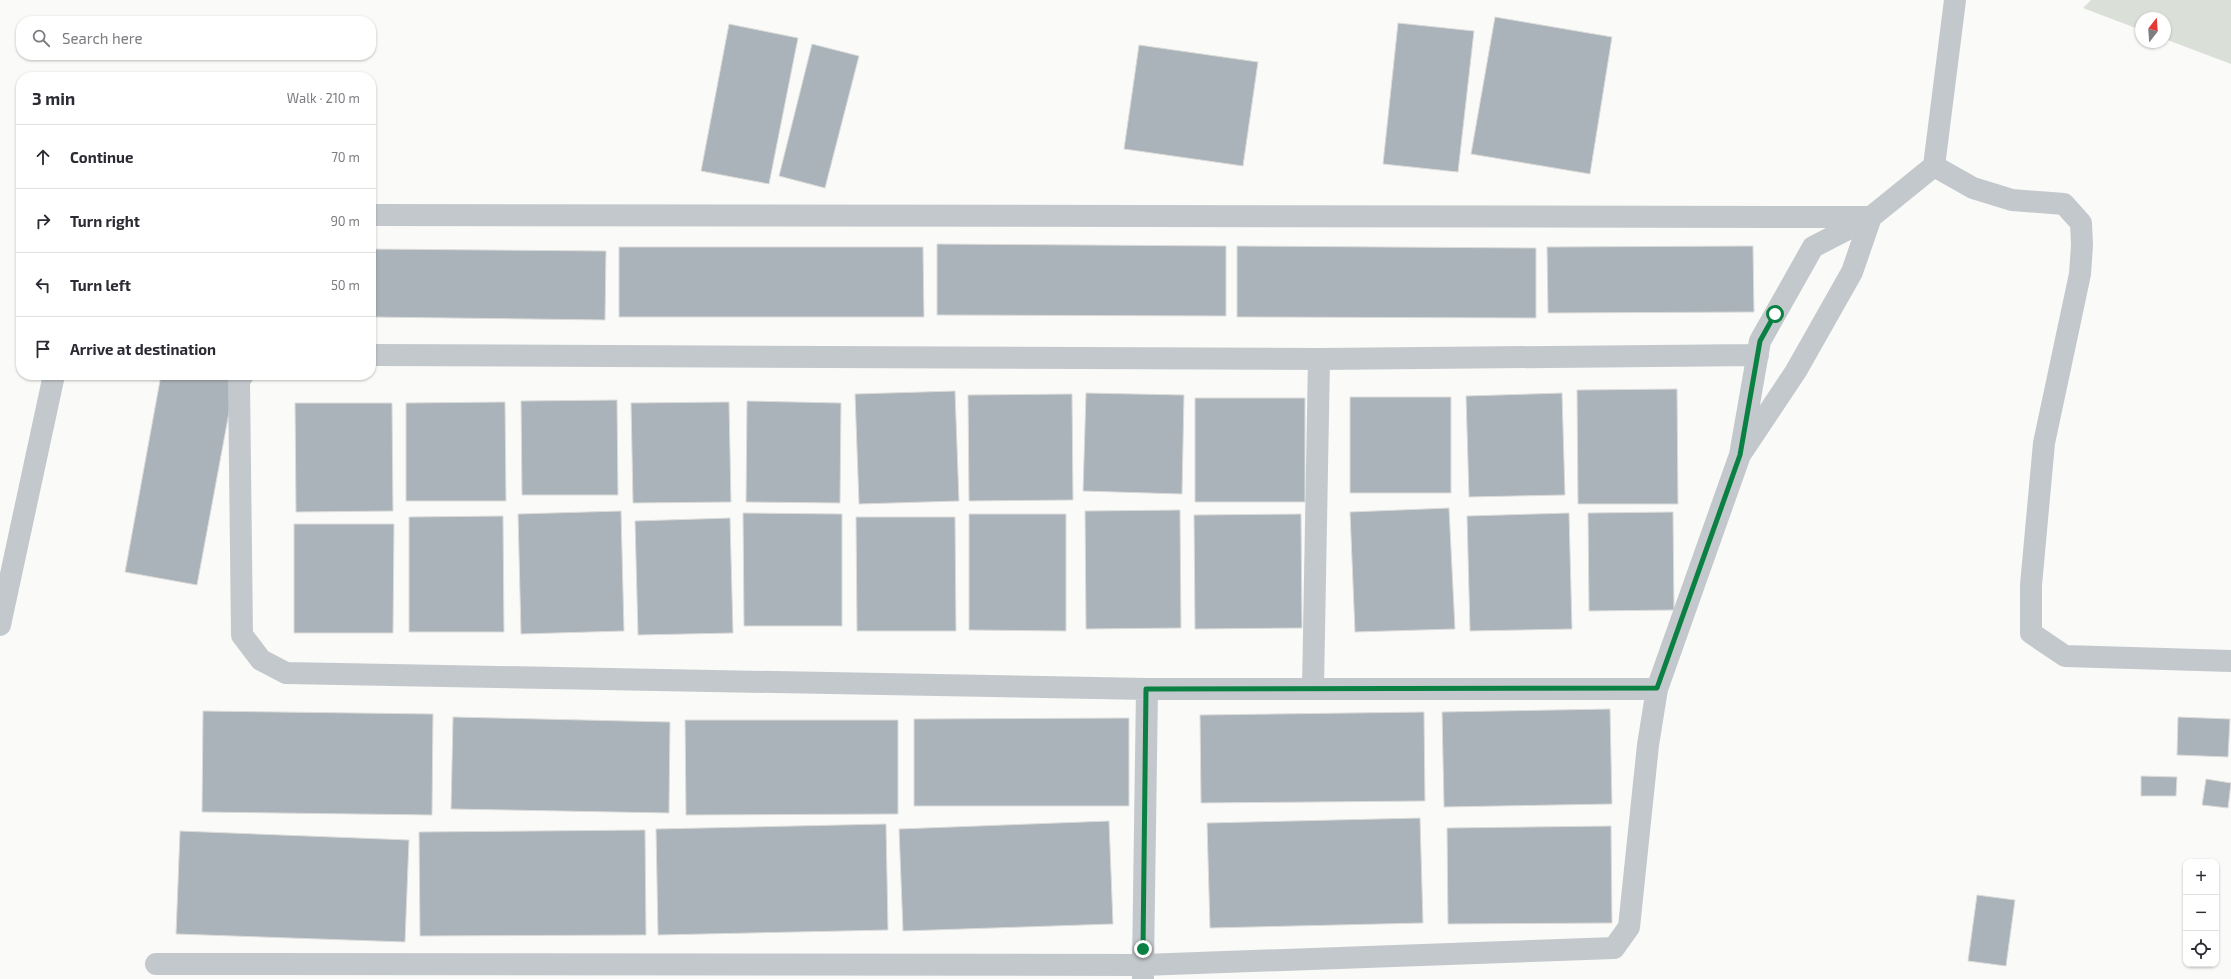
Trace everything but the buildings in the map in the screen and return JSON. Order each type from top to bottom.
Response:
[{"type":"street","points":[[156,964],[1143,972],[1614,948],[1629,927],[1648,745],[1657,688],[1740,455],[1760,341],[1813,247],[1871,217],[1934,166],[1955,0]]},
{"type":"street","points":[[1934,166],[1973,188],[2012,200],[2064,204],[2081,223],[2082,245],[2080,274],[2044,443],[2031,585],[2031,633],[2065,656],[2231,661]]},
{"type":"street","points":[[376,215],[1871,217]]},
{"type":"street","points":[[1740,455],[1796,371],[1852,272],[1871,217]]},
{"type":"street","points":[[376,355],[1319,359],[1758,355]]},
{"type":"street","points":[[1313,688],[1319,359]]},
{"type":"street","points":[[0,625],[53,380]]},
{"type":"street","points":[[240,380],[242,635],[261,660],[286,673],[1146,689],[1657,688]]},
{"type":"street","points":[[1143,972],[1146,689]]},
{"type":"shaded area","points":[[2091,0],[2231,0],[2231,64],[2171,41],[2171,12],[2135,12],[2135,28],[2083,8]]},
{"type":"route","points":[[1143,949],[1146,689],[1657,688],[1740,455],[1760,341],[1775,314]]}]
